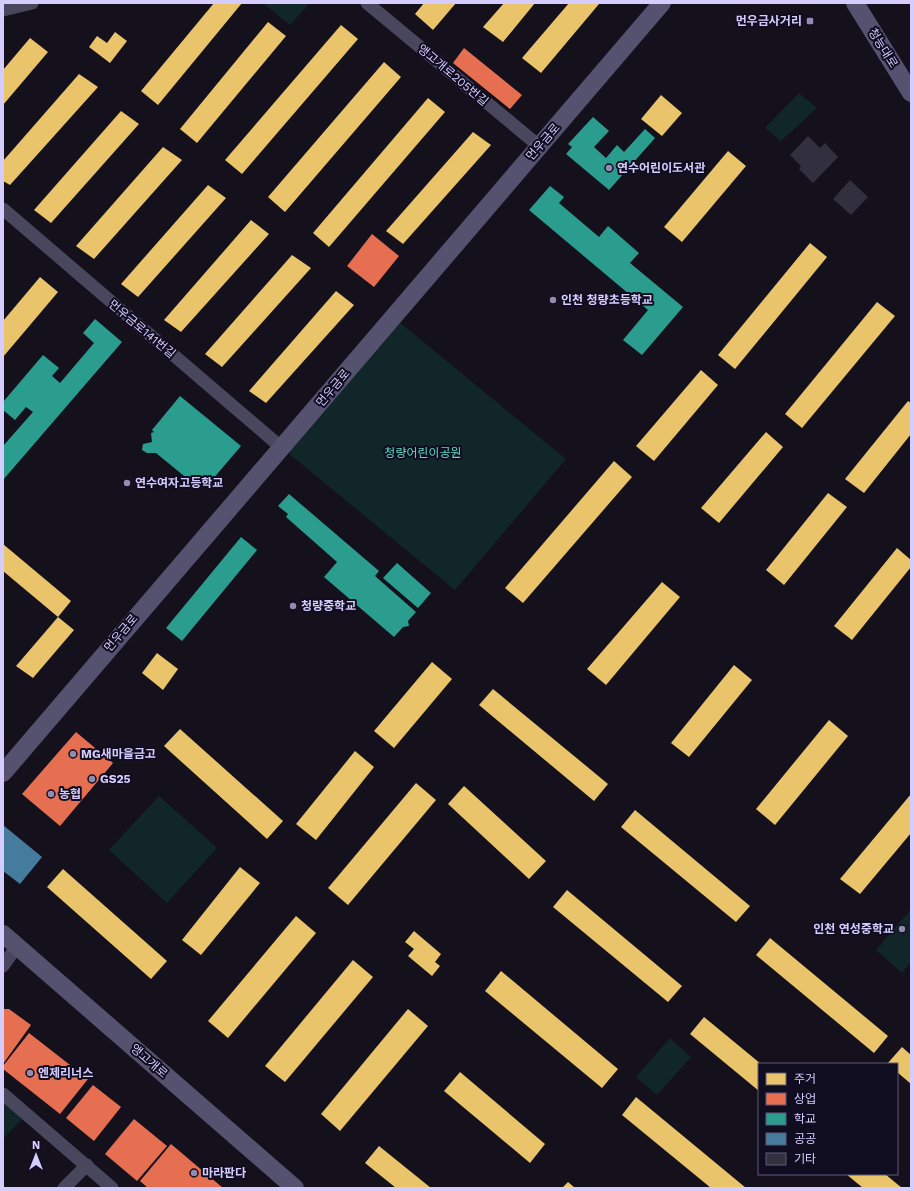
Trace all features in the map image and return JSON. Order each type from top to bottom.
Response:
[{"type":"main road","name":"먼우금로","points":[[3,772],[662,3]]},
{"type":"main road","name":"청능대로","points":[[855,3],[911,93]]},
{"type":"main road","name":"앵고개로","points":[[3,934],[295,1188]]},
{"type":"street","points":[[3,10],[32,3]]},
{"type":"street","name":"앵고개로205번길","points":[[367,3],[539,146]]},
{"type":"street","name":"먼우금로141번길","points":[[3,210],[282,448]]},
{"type":"street","points":[[3,966],[17,946]]},
{"type":"street","points":[[3,1094],[112,1188]]},
{"type":"street","points":[[64,1188],[87,1165]]},
{"type":"green space","points":[[263,3],[310,3],[290,25]]},
{"type":"green space","points":[[799,93],[817,108],[781,141],[765,128]]},
{"type":"green space","name":"청량어린이공원","points":[[393,317],[566,459],[455,590],[282,448]]},
{"type":"green space","points":[[159,796],[217,848],[167,903],[109,850]]},
{"type":"green space","name":"인천 연성중학교","points":[[911,909],[911,962],[902,973],[876,950]]},
{"type":"green space","points":[[670,1038],[691,1057],[657,1095],[636,1077]]},
{"type":"green space","points":[[3,1094],[27,1114],[3,1139]]},
{"type":"building: 주거","points":[[214,3],[242,3],[158,105],[141,91]]},
{"type":"building: 주거","points":[[424,3],[456,3],[433,30],[415,14]]},
{"type":"building: 주거","points":[[504,3],[535,3],[503,42],[483,27]]},
{"type":"building: 주거","points":[[569,3],[599,4],[541,73],[522,58]]},
{"type":"building: 주거","points":[[268,22],[286,36],[197,143],[180,129]]},
{"type":"building: 주거","points":[[341,25],[358,39],[242,174],[225,160]]},
{"type":"building: 주거","points":[[115,32],[127,41],[110,63],[89,47],[97,36],[107,43]]},
{"type":"building: 주거","points":[[30,38],[48,52],[3,105],[3,70]]},
{"type":"building: 주거","points":[[384,62],[401,77],[285,212],[268,197]]},
{"type":"building: 주거","points":[[79,74],[98,87],[10,185],[3,181],[3,161]]},
{"type":"building: 주거","points":[[661,95],[682,113],[662,136],[641,119]]},
{"type":"building: 주거","points":[[428,98],[445,112],[329,247],[313,233]]},
{"type":"building: 주거","points":[[121,111],[139,124],[51,223],[34,210]]},
{"type":"building: 주거","points":[[473,132],[491,145],[403,244],[386,231]]},
{"type":"building: 주거","points":[[163,147],[182,160],[94,259],[76,246]]},
{"type":"building: 주거","points":[[728,151],[746,166],[682,242],[664,227]]},
{"type":"building: 주거","points":[[208,185],[226,198],[138,297],[121,284]]},
{"type":"building: 주거","points":[[251,220],[269,234],[181,332],[164,320]]},
{"type":"building: 주거","points":[[810,243],[827,257],[735,369],[718,355]]},
{"type":"building: 주거","points":[[292,255],[311,268],[222,367],[205,354]]},
{"type":"building: 주거","points":[[40,277],[58,292],[3,357],[3,321]]},
{"type":"building: 주거","points":[[336,291],[354,305],[266,403],[249,391]]},
{"type":"building: 주거","points":[[877,302],[895,316],[802,428],[785,414]]},
{"type":"building: 주거","points":[[701,370],[718,385],[654,461],[636,446]]},
{"type":"building: 주거","points":[[908,401],[911,403],[911,434],[864,493],[845,479]]},
{"type":"building: 주거","points":[[766,432],[783,447],[719,523],[701,508]]},
{"type":"building: 주거","points":[[614,461],[632,477],[523,603],[505,588]]},
{"type":"building: 주거","points":[[828,493],[847,507],[784,585],[766,570]]},
{"type":"building: 주거","points":[[3,544],[71,601],[58,617],[3,571]]},
{"type":"building: 주거","points":[[897,548],[911,560],[911,567],[852,640],[834,626]]},
{"type":"building: 주거","points":[[662,582],[680,597],[606,685],[587,669]]},
{"type":"building: 주거","points":[[58,617],[74,630],[33,678],[16,666]]},
{"type":"building: 주거","points":[[157,653],[178,669],[163,690],[142,673]]},
{"type":"building: 주거","points":[[432,662],[452,679],[394,748],[374,731]]},
{"type":"building: 주거","points":[[734,665],[752,680],[689,757],[671,743]]},
{"type":"building: 주거","points":[[493,689],[608,784],[594,801],[479,705]]},
{"type":"building: 주거","points":[[829,720],[848,736],[775,825],[756,809]]},
{"type":"building: 주거","points":[[180,729],[283,821],[267,839],[164,746]]},
{"type":"building: 주거","points":[[355,751],[374,767],[316,840],[296,824]]},
{"type":"building: 주거","points":[[416,783],[436,800],[348,905],[328,888]]},
{"type":"building: 주거","points":[[464,786],[546,861],[529,879],[448,804]]},
{"type":"building: 주거","points":[[911,794],[911,833],[860,894],[840,879]]},
{"type":"building: 주거","points":[[635,810],[750,906],[736,922],[621,827]]},
{"type":"building: 주거","points":[[240,867],[260,883],[201,955],[182,940]]},
{"type":"building: 주거","points":[[63,869],[167,961],[151,979],[47,887]]},
{"type":"building: 주거","points":[[567,890],[682,986],[668,1002],[553,907]]},
{"type":"building: 주거","points":[[296,916],[316,933],[228,1038],[208,1021]]},
{"type":"building: 주거","points":[[414,931],[441,954],[435,962],[440,966],[432,976],[408,956],[414,949],[405,942]]},
{"type":"building: 주거","points":[[770,938],[888,1036],[874,1053],[756,955]]},
{"type":"building: 주거","points":[[353,960],[373,977],[285,1082],[265,1066]]},
{"type":"building: 주거","points":[[501,971],[618,1069],[602,1088],[485,991]]},
{"type":"building: 주거","points":[[408,1009],[428,1026],[340,1131],[321,1114]]},
{"type":"building: 주거","points":[[704,1017],[760,1063],[758,1063],[758,1090],[690,1034]]},
{"type":"building: 주거","points":[[902,1047],[911,1055],[911,1084],[898,1073],[898,1063],[888,1063]]},
{"type":"building: 주거","points":[[460,1072],[545,1144],[530,1163],[444,1091]]},
{"type":"building: 주거","points":[[636,1097],[746,1188],[711,1188],[622,1115]]},
{"type":"building: 주거","points":[[379,1146],[431,1188],[396,1188],[365,1163]]},
{"type":"building: 주거","points":[[847,1175],[886,1175],[902,1188],[863,1188]]},
{"type":"building: 주거","points":[[568,1182],[575,1188],[562,1188]]},
{"type":"building: 상업","points":[[464,48],[522,95],[510,109],[453,63]]},
{"type":"building: 상업","points":[[372,234],[399,256],[374,287],[347,266]]},
{"type":"building: 상업","points":[[76,732],[113,763],[60,826],[22,794]]},
{"type":"building: 상업","points":[[3,1009],[9,1009],[31,1025],[3,1064]]},
{"type":"building: 상업","points":[[29,1033],[88,1079],[60,1114],[3,1069],[3,1066]]},
{"type":"building: 상업","points":[[93,1085],[121,1107],[94,1141],[66,1118]]},
{"type":"building: 상업","points":[[134,1119],[167,1146],[137,1181],[105,1154]]},
{"type":"building: 상업","points":[[171,1144],[223,1188],[148,1188],[140,1181]]},
{"type":"building: 학교","points":[[593,117],[609,131],[594,147],[606,158],[617,145],[624,152],[645,129],[655,138],[609,190],[566,154],[572,147],[568,144]]},
{"type":"building: 학교","points":[[550,186],[564,197],[559,203],[599,237],[608,226],[639,253],[630,263],[683,307],[642,355],[623,340],[648,310],[529,210]]},
{"type":"building: 학교","points":[[95,319],[122,342],[3,480],[3,446],[33,412],[26,407],[15,420],[3,410],[3,402],[43,355],[59,368],[52,376],[60,383],[94,343],[83,333]]},
{"type":"building: 학교","points":[[180,396],[241,446],[212,480],[209,478],[200,489],[156,453],[147,453],[142,450],[143,444],[152,442],[151,433],[154,432],[152,430]]},
{"type":"building: 학교","points":[[289,494],[379,571],[375,576],[416,612],[408,621],[409,626],[403,627],[394,637],[324,577],[337,562],[286,517],[288,514],[278,506]]},
{"type":"building: 학교","points":[[241,537],[257,550],[182,641],[166,628]]},
{"type":"building: 학교","points":[[397,563],[431,593],[418,608],[383,578]]},
{"type":"building: 공공","points":[[3,825],[42,857],[20,884],[3,871]]},
{"type":"building: 기타","points":[[808,136],[820,148],[825,143],[838,157],[813,183],[799,169],[801,166],[790,155]]},
{"type":"building: 기타","points":[[850,180],[868,197],[851,215],[833,199]]},
{"type":"place","name":"먼우금사거리","points":[[810,21]]},
{"type":"place","name":"연수어린이도서관","points":[[609,168]]},
{"type":"place","name":"인천 청량초등학교","points":[[553,300]]},
{"type":"place","name":"연수여자고등학교","points":[[127,483]]},
{"type":"place","name":"청량중학교","points":[[293,606]]},
{"type":"place","name":"MG새마을금고","points":[[73,754]]},
{"type":"place","name":"GS25","points":[[92,779]]},
{"type":"place","name":"농협","points":[[51,794]]},
{"type":"place","name":"인천 연성중학교","points":[[902,929]]},
{"type":"place","name":"엔제리너스","points":[[30,1073]]},
{"type":"place","name":"마라판다","points":[[194,1173]]}]
